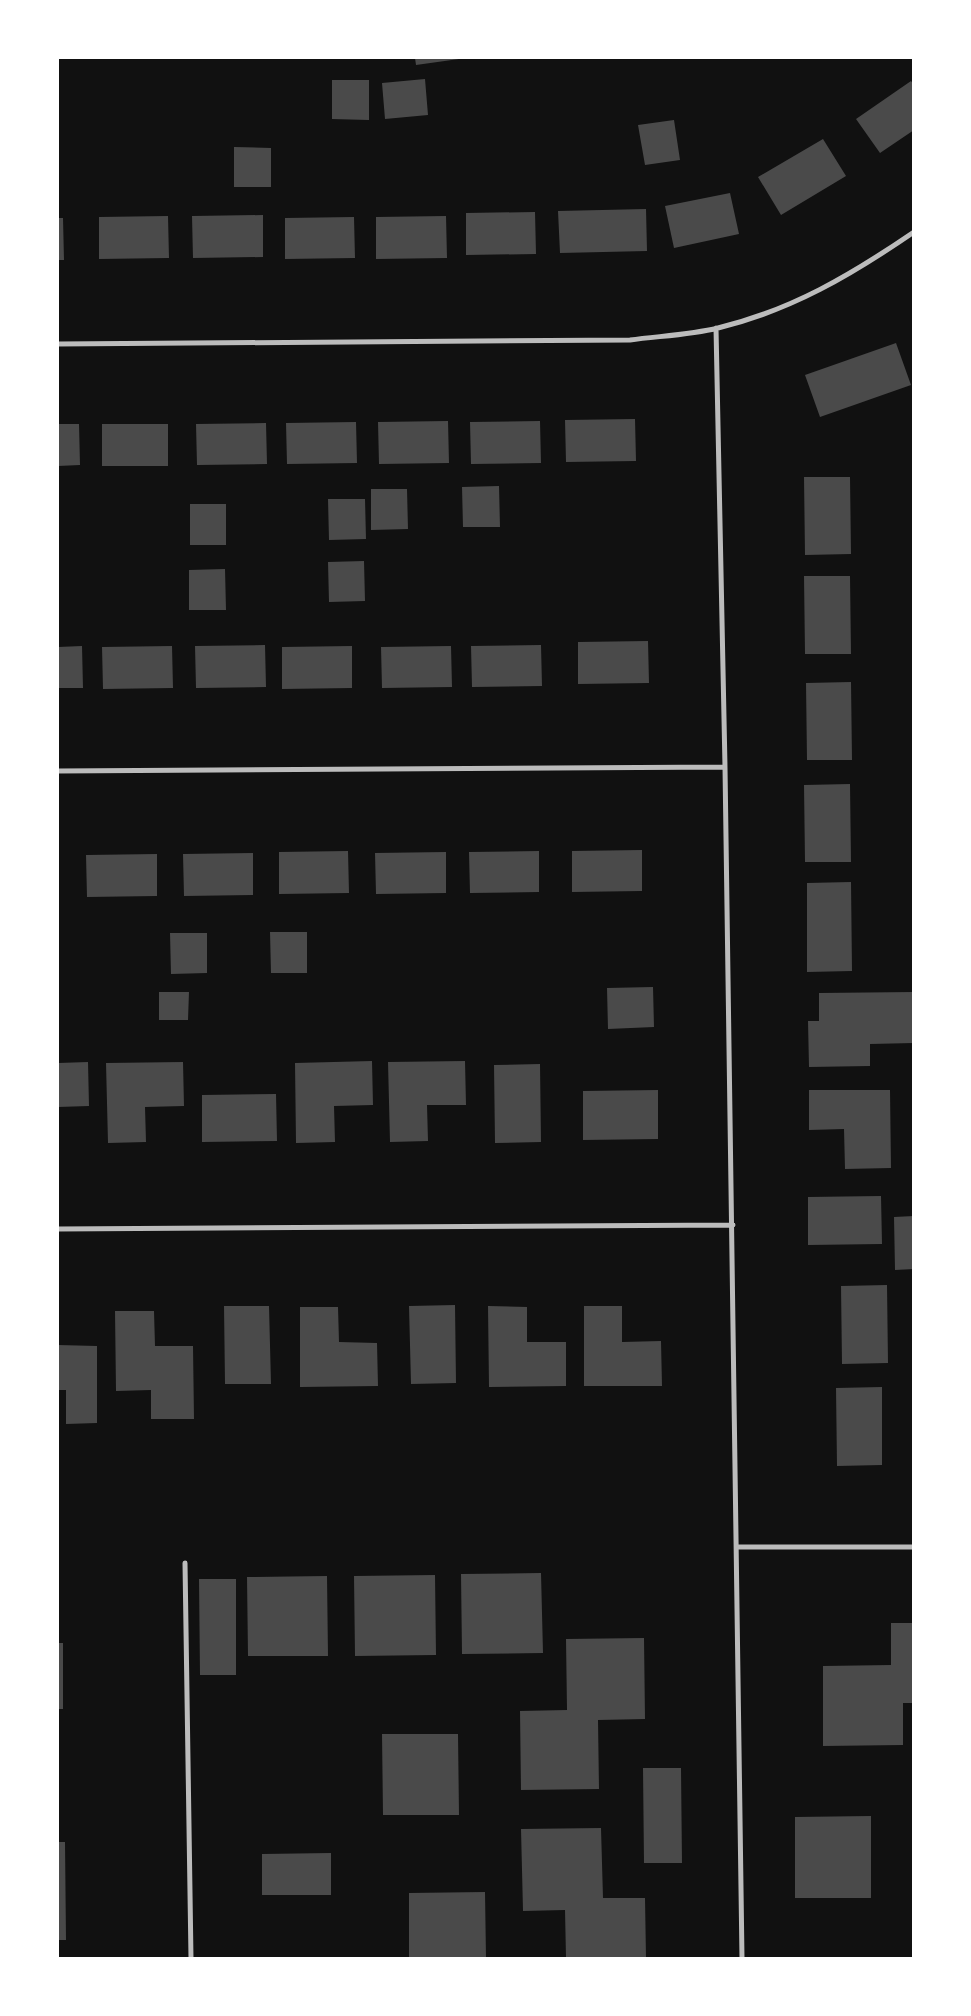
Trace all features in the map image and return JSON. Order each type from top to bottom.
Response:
[{"type":"street","points":[[58,344],[630,340],[716,328],[751,318],[830,286],[861,268],[914,232]]},
{"type":"street","points":[[716,328],[726,768],[738,1547],[742,1958]]},
{"type":"street","points":[[58,771],[726,768]]},
{"type":"street","points":[[58,1229],[733,1226]]},
{"type":"street","points":[[738,1547],[914,1546]]},
{"type":"street","points":[[184,1563],[191,1958]]},
{"type":"building","points":[[415,58],[459,58],[459,59],[416,65]]},
{"type":"building","points":[[425,79],[428,115],[385,119],[382,83]]},
{"type":"building","points":[[332,80],[369,80],[369,120],[332,119]]},
{"type":"building","points":[[911,81],[914,85],[914,130],[880,153],[856,119]]},
{"type":"building","points":[[674,120],[680,160],[645,165],[638,125]]},
{"type":"building","points":[[823,139],[846,176],[781,215],[758,177]]},
{"type":"building","points":[[234,147],[271,148],[271,187],[234,187]]},
{"type":"building","points":[[730,193],[739,234],[674,248],[665,206]]},
{"type":"building","points":[[646,209],[647,251],[560,253],[558,211]]},
{"type":"building","points":[[535,212],[536,254],[466,255],[466,213]]},
{"type":"building","points":[[263,215],[263,257],[193,258],[192,216]]},
{"type":"building","points":[[168,216],[169,258],[99,259],[99,217]]},
{"type":"building","points":[[446,216],[447,258],[376,259],[376,217]]},
{"type":"building","points":[[354,217],[355,258],[285,259],[285,218]]},
{"type":"building","points":[[58,218],[63,218],[64,260],[58,260]]},
{"type":"building","points":[[896,343],[911,385],[820,417],[805,375]]},
{"type":"building","points":[[635,419],[636,461],[566,462],[565,420]]},
{"type":"building","points":[[448,421],[449,463],[379,464],[378,422]]},
{"type":"building","points":[[540,421],[541,463],[471,464],[470,422]]},
{"type":"building","points":[[356,422],[357,463],[287,464],[286,423]]},
{"type":"building","points":[[266,423],[267,464],[197,465],[196,424]]},
{"type":"building","points":[[58,424],[79,424],[80,465],[58,466]]},
{"type":"building","points":[[102,424],[168,424],[168,466],[102,466]]},
{"type":"building","points":[[804,477],[850,477],[851,554],[805,555]]},
{"type":"building","points":[[499,486],[500,527],[463,527],[462,487]]},
{"type":"building","points":[[371,489],[407,489],[408,529],[371,530]]},
{"type":"building","points":[[328,499],[365,499],[366,539],[329,540]]},
{"type":"building","points":[[190,504],[226,504],[226,545],[190,545]]},
{"type":"building","points":[[364,561],[365,601],[329,602],[328,562]]},
{"type":"building","points":[[225,569],[226,610],[189,610],[189,570]]},
{"type":"building","points":[[804,576],[850,576],[851,654],[805,654]]},
{"type":"building","points":[[648,641],[649,683],[578,684],[578,642]]},
{"type":"building","points":[[265,645],[266,687],[196,688],[195,646]]},
{"type":"building","points":[[541,645],[542,686],[472,687],[471,646]]},
{"type":"building","points":[[82,646],[83,688],[58,688],[58,647]]},
{"type":"building","points":[[172,646],[173,688],[103,689],[102,647]]},
{"type":"building","points":[[352,646],[352,688],[282,689],[282,647]]},
{"type":"building","points":[[451,646],[452,687],[382,688],[381,647]]},
{"type":"building","points":[[851,682],[852,760],[807,760],[806,683]]},
{"type":"building","points":[[850,784],[851,862],[805,862],[804,785]]},
{"type":"building","points":[[642,850],[642,891],[572,892],[572,851]]},
{"type":"building","points":[[348,851],[349,893],[279,894],[279,852]]},
{"type":"building","points":[[539,851],[539,892],[470,893],[469,852]]},
{"type":"building","points":[[446,852],[446,893],[376,894],[375,853]]},
{"type":"building","points":[[253,853],[253,895],[184,896],[183,854]]},
{"type":"building","points":[[157,854],[157,896],[87,897],[86,855]]},
{"type":"building","points":[[851,882],[852,971],[807,972],[807,883]]},
{"type":"building","points":[[270,932],[307,932],[307,973],[271,973]]},
{"type":"building","points":[[170,933],[207,933],[207,973],[171,974]]},
{"type":"building","points":[[653,987],[654,1027],[608,1029],[607,988]]},
{"type":"building","points":[[159,992],[189,992],[188,1020],[159,1020]]},
{"type":"building","points":[[914,992],[914,1043],[870,1044],[870,1066],[809,1067],[808,1021],[819,1021],[819,993]]},
{"type":"building","points":[[372,1061],[373,1105],[334,1106],[335,1142],[296,1143],[295,1063]]},
{"type":"building","points":[[465,1061],[466,1105],[427,1105],[428,1141],[390,1142],[388,1062]]},
{"type":"building","points":[[88,1062],[89,1106],[58,1107],[58,1063]]},
{"type":"building","points":[[183,1062],[184,1106],[145,1107],[146,1142],[108,1143],[106,1063]]},
{"type":"building","points":[[540,1064],[541,1142],[495,1143],[494,1065]]},
{"type":"building","points":[[658,1090],[658,1139],[583,1140],[583,1091]]},
{"type":"building","points":[[809,1090],[890,1090],[891,1168],[845,1169],[844,1129],[809,1130]]},
{"type":"building","points":[[276,1094],[277,1141],[202,1142],[202,1095]]},
{"type":"building","points":[[881,1196],[882,1244],[808,1245],[808,1197]]},
{"type":"building","points":[[914,1216],[914,1269],[895,1270],[894,1217]]},
{"type":"building","points":[[887,1285],[888,1363],[842,1364],[841,1286]]},
{"type":"building","points":[[455,1305],[456,1383],[411,1384],[409,1306]]},
{"type":"building","points":[[224,1306],[269,1306],[271,1384],[225,1384]]},
{"type":"building","points":[[488,1306],[527,1307],[527,1342],[566,1342],[566,1386],[489,1387]]},
{"type":"building","points":[[584,1306],[622,1306],[622,1342],[661,1341],[662,1386],[584,1386]]},
{"type":"building","points":[[300,1307],[338,1307],[339,1342],[377,1343],[378,1386],[300,1387]]},
{"type":"building","points":[[115,1311],[154,1311],[155,1346],[193,1346],[194,1419],[151,1419],[151,1390],[116,1391]]},
{"type":"building","points":[[58,1345],[97,1346],[97,1423],[66,1424],[66,1390],[58,1390]]},
{"type":"building","points":[[882,1387],[882,1465],[837,1466],[836,1388]]},
{"type":"building","points":[[541,1573],[543,1653],[462,1654],[461,1574]]},
{"type":"building","points":[[435,1575],[436,1655],[355,1656],[354,1576]]},
{"type":"building","points":[[327,1576],[328,1656],[248,1656],[247,1577]]},
{"type":"building","points":[[199,1579],[236,1579],[236,1675],[200,1675]]},
{"type":"building","points":[[891,1623],[914,1623],[914,1703],[903,1703],[903,1745],[823,1746],[823,1666],[891,1665]]},
{"type":"building","points":[[644,1638],[645,1719],[598,1720],[599,1789],[521,1790],[520,1711],[567,1710],[566,1639]]},
{"type":"building","points":[[58,1643],[63,1643],[63,1709],[58,1709]]},
{"type":"building","points":[[382,1734],[458,1734],[459,1815],[383,1815]]},
{"type":"building","points":[[643,1768],[681,1768],[682,1863],[644,1863]]},
{"type":"building","points":[[871,1816],[871,1898],[795,1898],[795,1817]]},
{"type":"building","points":[[601,1828],[603,1898],[645,1898],[646,1958],[566,1958],[565,1910],[523,1911],[521,1829]]},
{"type":"building","points":[[58,1842],[65,1842],[66,1940],[58,1940]]},
{"type":"building","points":[[331,1853],[331,1895],[262,1895],[262,1854]]},
{"type":"building","points":[[485,1892],[486,1958],[409,1958],[409,1893]]}]
